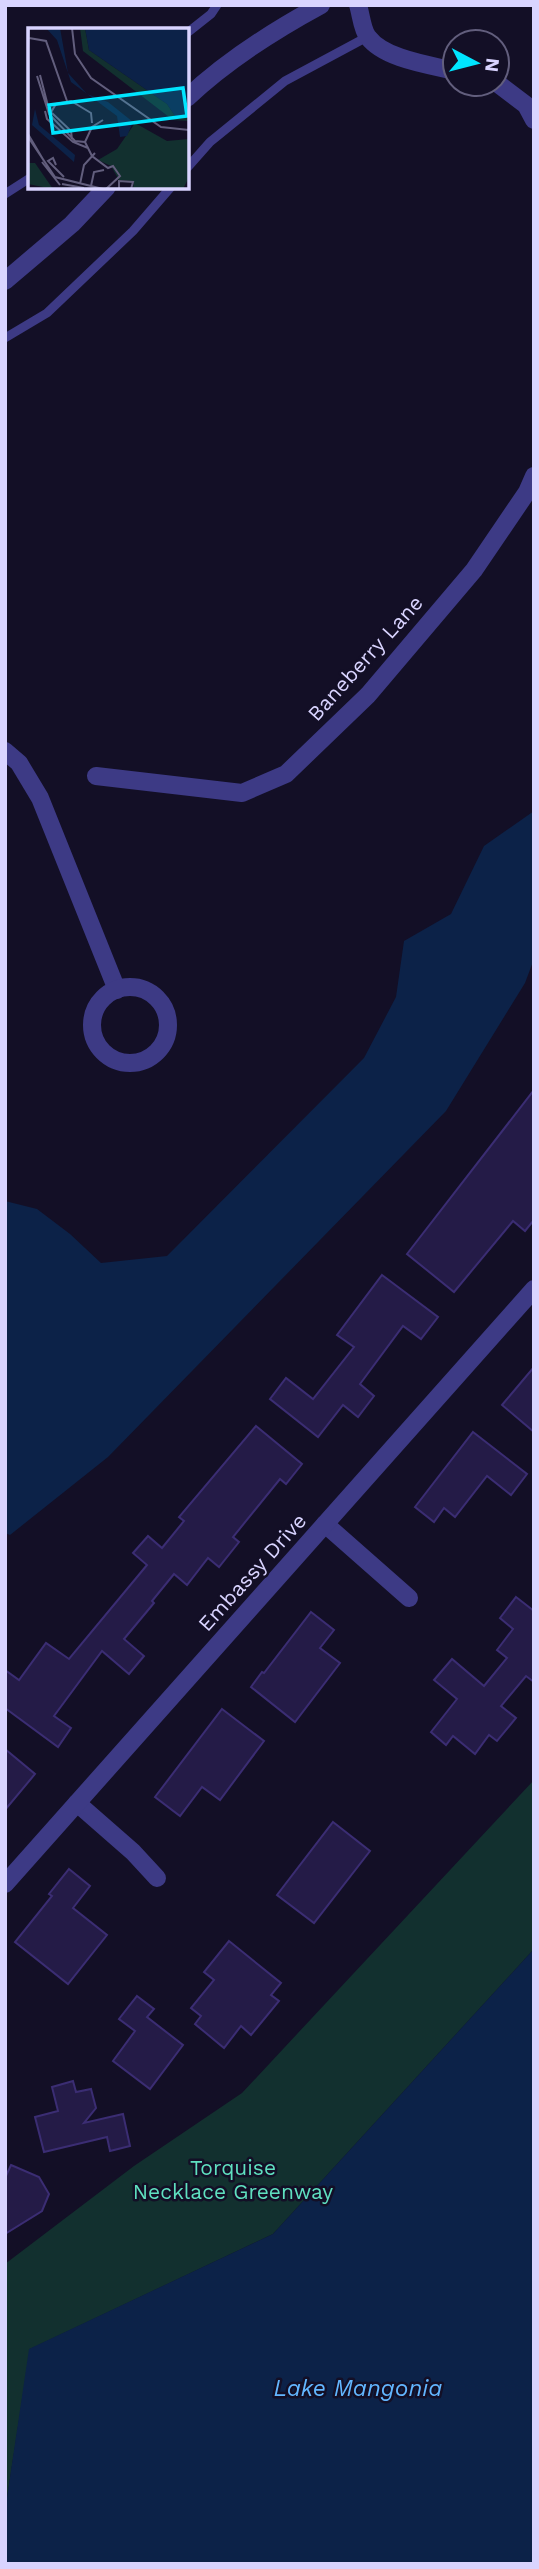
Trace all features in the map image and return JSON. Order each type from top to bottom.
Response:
[{"type":"street","points":[[189,96],[240,54],[321,5]]},
{"type":"street","points":[[358,5],[367,37],[404,59],[441,68]]},
{"type":"street","points":[[511,94],[526,105],[534,120]]},
{"type":"street","points":[[5,281],[72,224],[105,189]]},
{"type":"street","name":"Baneberry Lane","points":[[96,776],[242,793],[286,774],[368,695],[474,570],[527,492],[534,476]]},
{"type":"street","points":[[5,751],[19,763],[40,798],[117,990]]},
{"type":"street","points":[[138,987],[159,999],[165,1010],[168,1033],[156,1054],[145,1060],[134,1063],[120,1062],[108,1057],[93,1036],[95,1010],[102,999],[117,990],[138,987]]},
{"type":"street","name":"Embassy Drive","points":[[5,1884],[534,1289]]},
{"type":"street","points":[[325,1524],[409,1598]]},
{"type":"street","points":[[77,1803],[133,1852],[157,1878]]},
{"type":"lane","points":[[189,31],[211,14],[217,5]]},
{"type":"lane","points":[[189,166],[210,142],[285,81],[367,37]]},
{"type":"lane","points":[[5,194],[28,178]]},
{"type":"lane","points":[[5,338],[47,313],[133,231],[169,189]]},
{"type":"green space","name":"Torquise Necklace Greenway","points":[[534,1780],[534,1949],[273,2234],[30,2349],[5,2511],[5,2264],[134,2166],[242,2093]]},
{"type":"water","points":[[534,811],[534,959],[525,983],[446,1111],[108,1457],[10,1535],[5,1533],[5,1201],[37,1209],[70,1234],[101,1263],[167,1256],[364,1058],[396,997],[404,941],[451,914],[484,846]]},
{"type":"water","name":"Lake Mangonia","points":[[534,1949],[534,2564],[5,2564],[5,2511],[29,2349],[273,2234]]},
{"type":"building","points":[[534,1090],[534,1220],[525,1231],[513,1221],[454,1292],[407,1254]]},
{"type":"building","points":[[382,1275],[438,1317],[421,1339],[403,1326],[360,1384],[374,1396],[358,1417],[343,1405],[318,1437],[270,1399],[286,1378],[313,1399],[354,1347],[337,1335]]},
{"type":"building","points":[[534,1367],[534,1432],[502,1405]]},
{"type":"building","points":[[256,1426],[302,1464],[286,1484],[280,1479],[233,1537],[239,1542],[219,1567],[208,1558],[187,1585],[174,1574],[124,1639],[144,1656],[129,1674],[102,1651],[54,1716],[71,1728],[58,1747],[5,1708],[5,1670],[19,1680],[46,1643],[69,1659],[147,1565],[133,1553],[148,1536],[162,1548],[184,1521],[179,1517]]},
{"type":"building","points":[[473,1432],[527,1474],[511,1495],[487,1476],[455,1517],[444,1508],[434,1522],[415,1507]]},
{"type":"building","points":[[516,1597],[534,1611],[534,1682],[526,1676],[501,1706],[516,1718],[497,1741],[489,1735],[475,1754],[453,1736],[446,1745],[431,1732],[457,1699],[434,1680],[452,1659],[484,1686],[507,1658],[497,1650],[513,1629],[500,1618]]},
{"type":"building","points":[[311,1612],[334,1630],[320,1648],[340,1663],[295,1722],[251,1687]]},
{"type":"building","points":[[222,1709],[264,1741],[220,1800],[202,1787],[180,1816],[155,1797]]},
{"type":"building","points":[[5,1749],[35,1774],[5,1810]]},
{"type":"building","points":[[333,1822],[370,1851],[314,1923],[277,1895]]},
{"type":"building","points":[[69,1869],[90,1886],[73,1908],[107,1935],[68,1984],[15,1942],[52,1896],[49,1894]]},
{"type":"building","points":[[229,1941],[281,1983],[271,1995],[279,2001],[251,2035],[241,2026],[224,2048],[195,2024],[201,2016],[191,2008],[214,1980],[204,1972]]},
{"type":"building","points":[[137,1996],[154,2009],[147,2017],[183,2045],[150,2089],[113,2061],[135,2031],[119,2019]]},
{"type":"building","points":[[73,2081],[76,2092],[91,2089],[96,2108],[84,2123],[123,2114],[130,2146],[110,2151],[107,2137],[44,2152],[35,2117],[58,2111],[52,2087]]},
{"type":"building","points":[[11,2165],[39,2177],[49,2194],[42,2211],[5,2234],[5,2178]]}]
